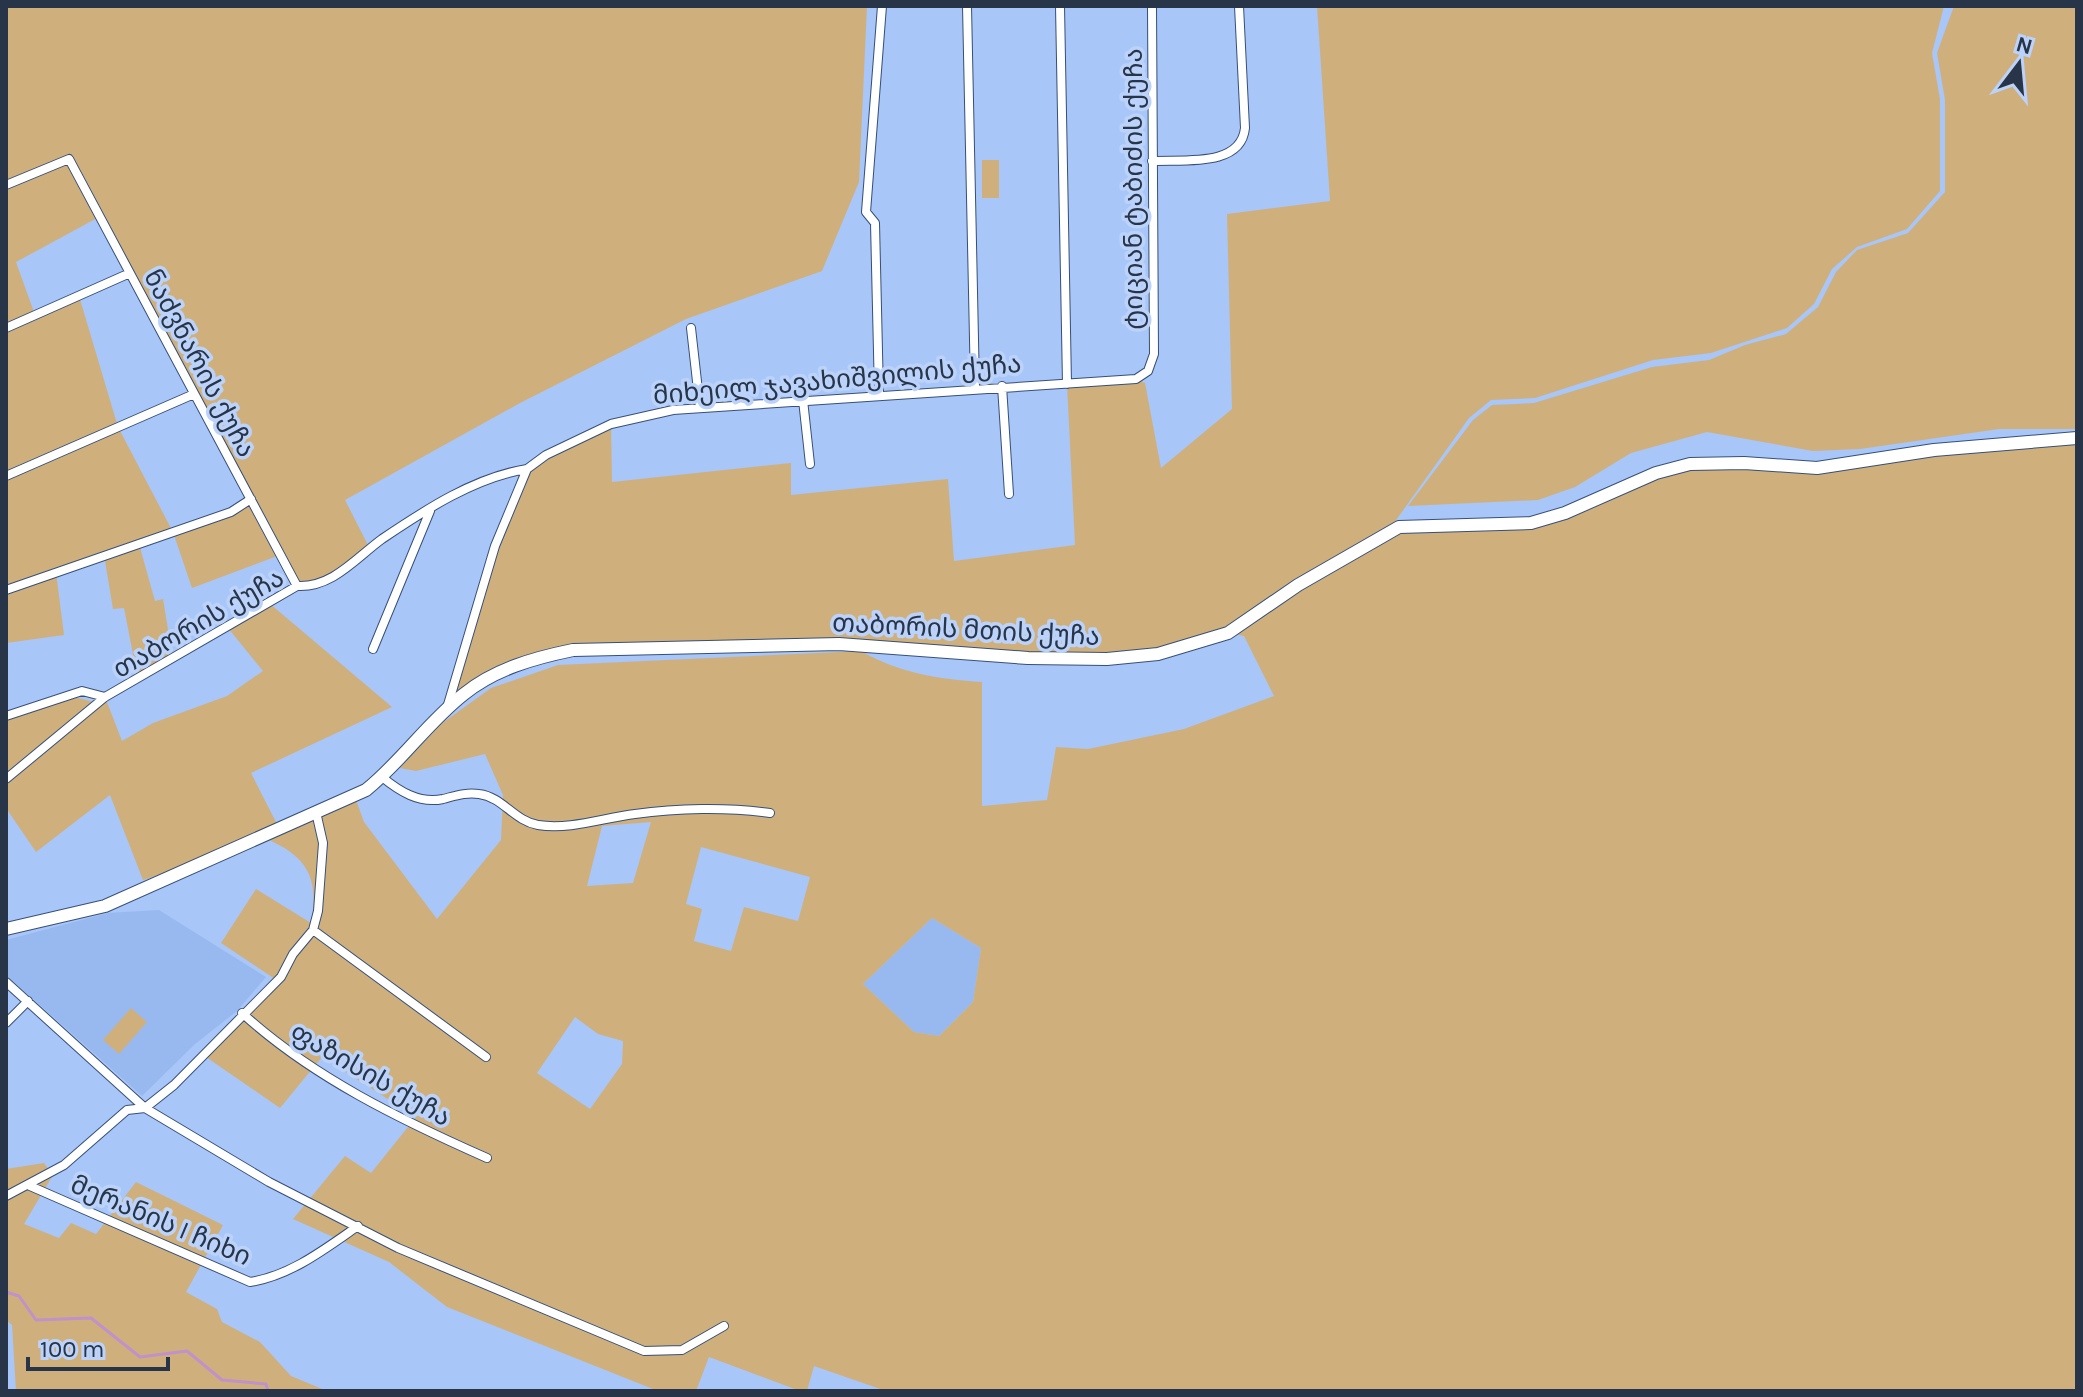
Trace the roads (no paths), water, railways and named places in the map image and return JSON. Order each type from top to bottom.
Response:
[{"type":"main road","name":"თაბორის მთის ქუჩა","points":[[446,711],[464,694],[497,674],[543,656],[573,650],[819,644],[1028,658],[1107,659],[1158,654],[1228,633],[1298,585],[1345,560],[1369,541],[1399,527],[1531,523],[1565,513],[1656,473],[1690,464],[1744,463],[1817,468],[1934,450],[2077,438]]},
{"type":"main road","points":[[6,929],[105,906],[366,790],[446,711]]},
{"type":"street","points":[[879,394],[875,223],[866,212],[882,6]]},
{"type":"street","points":[[967,6],[975,387]]},
{"type":"street","points":[[1060,6],[1067,384]]},
{"type":"street","name":"ტიციან ტაბიძის ქუჩა","points":[[1148,371],[1154,354],[1152,6]]},
{"type":"street","points":[[1152,161],[1226,155],[1241,141],[1245,128],[1239,6]]},
{"type":"street","name":"ნაძვნარის ქუჩა","points":[[6,185],[69,159],[297,586]]},
{"type":"street","points":[[6,328],[130,273]]},
{"type":"street","points":[[691,328],[700,408]]},
{"type":"street","name":"მიხეილ ჯავახიშვილის ქუჩა","points":[[527,469],[546,455],[611,424],[700,408],[975,387],[1136,379],[1148,371]]},
{"type":"street","points":[[1002,386],[1009,494]]},
{"type":"street","points":[[6,476],[194,394]]},
{"type":"street","points":[[803,400],[810,464]]},
{"type":"street","points":[[446,711],[495,546],[527,469]]},
{"type":"street","name":"თაბორის ქუჩა","points":[[6,716],[82,691],[105,697],[297,586],[308,587],[329,580],[384,538],[493,476],[527,469]]},
{"type":"street","points":[[6,590],[231,512],[251,499]]},
{"type":"street","points":[[373,649],[430,511]]},
{"type":"street","points":[[6,779],[105,697]]},
{"type":"street","points":[[382,777],[399,791],[420,799],[479,794],[498,799],[522,819],[537,825],[595,822],[634,814],[681,810],[770,813]]},
{"type":"street","points":[[6,1196],[30,1186],[64,1165],[127,1110],[145,1108],[174,1085],[281,977],[293,954],[313,930],[323,843],[316,812]]},
{"type":"street","points":[[313,930],[486,1057]]},
{"type":"street","points":[[6,982],[145,1108],[269,1182],[398,1248],[644,1351],[682,1350],[724,1326]]},
{"type":"street","points":[[6,1023],[28,1001]]},
{"type":"street","name":"ფაზისის ქუჩა","points":[[242,1013],[281,1048],[409,1123],[487,1158]]},
{"type":"street","name":"მერანის I ჩიხი","points":[[30,1186],[250,1282],[265,1280],[317,1255],[358,1226]]},
{"type":"waterway","points":[[6,1292],[19,1296],[36,1320],[91,1318],[140,1357],[187,1351],[222,1380],[266,1384],[268,1391]]}]
